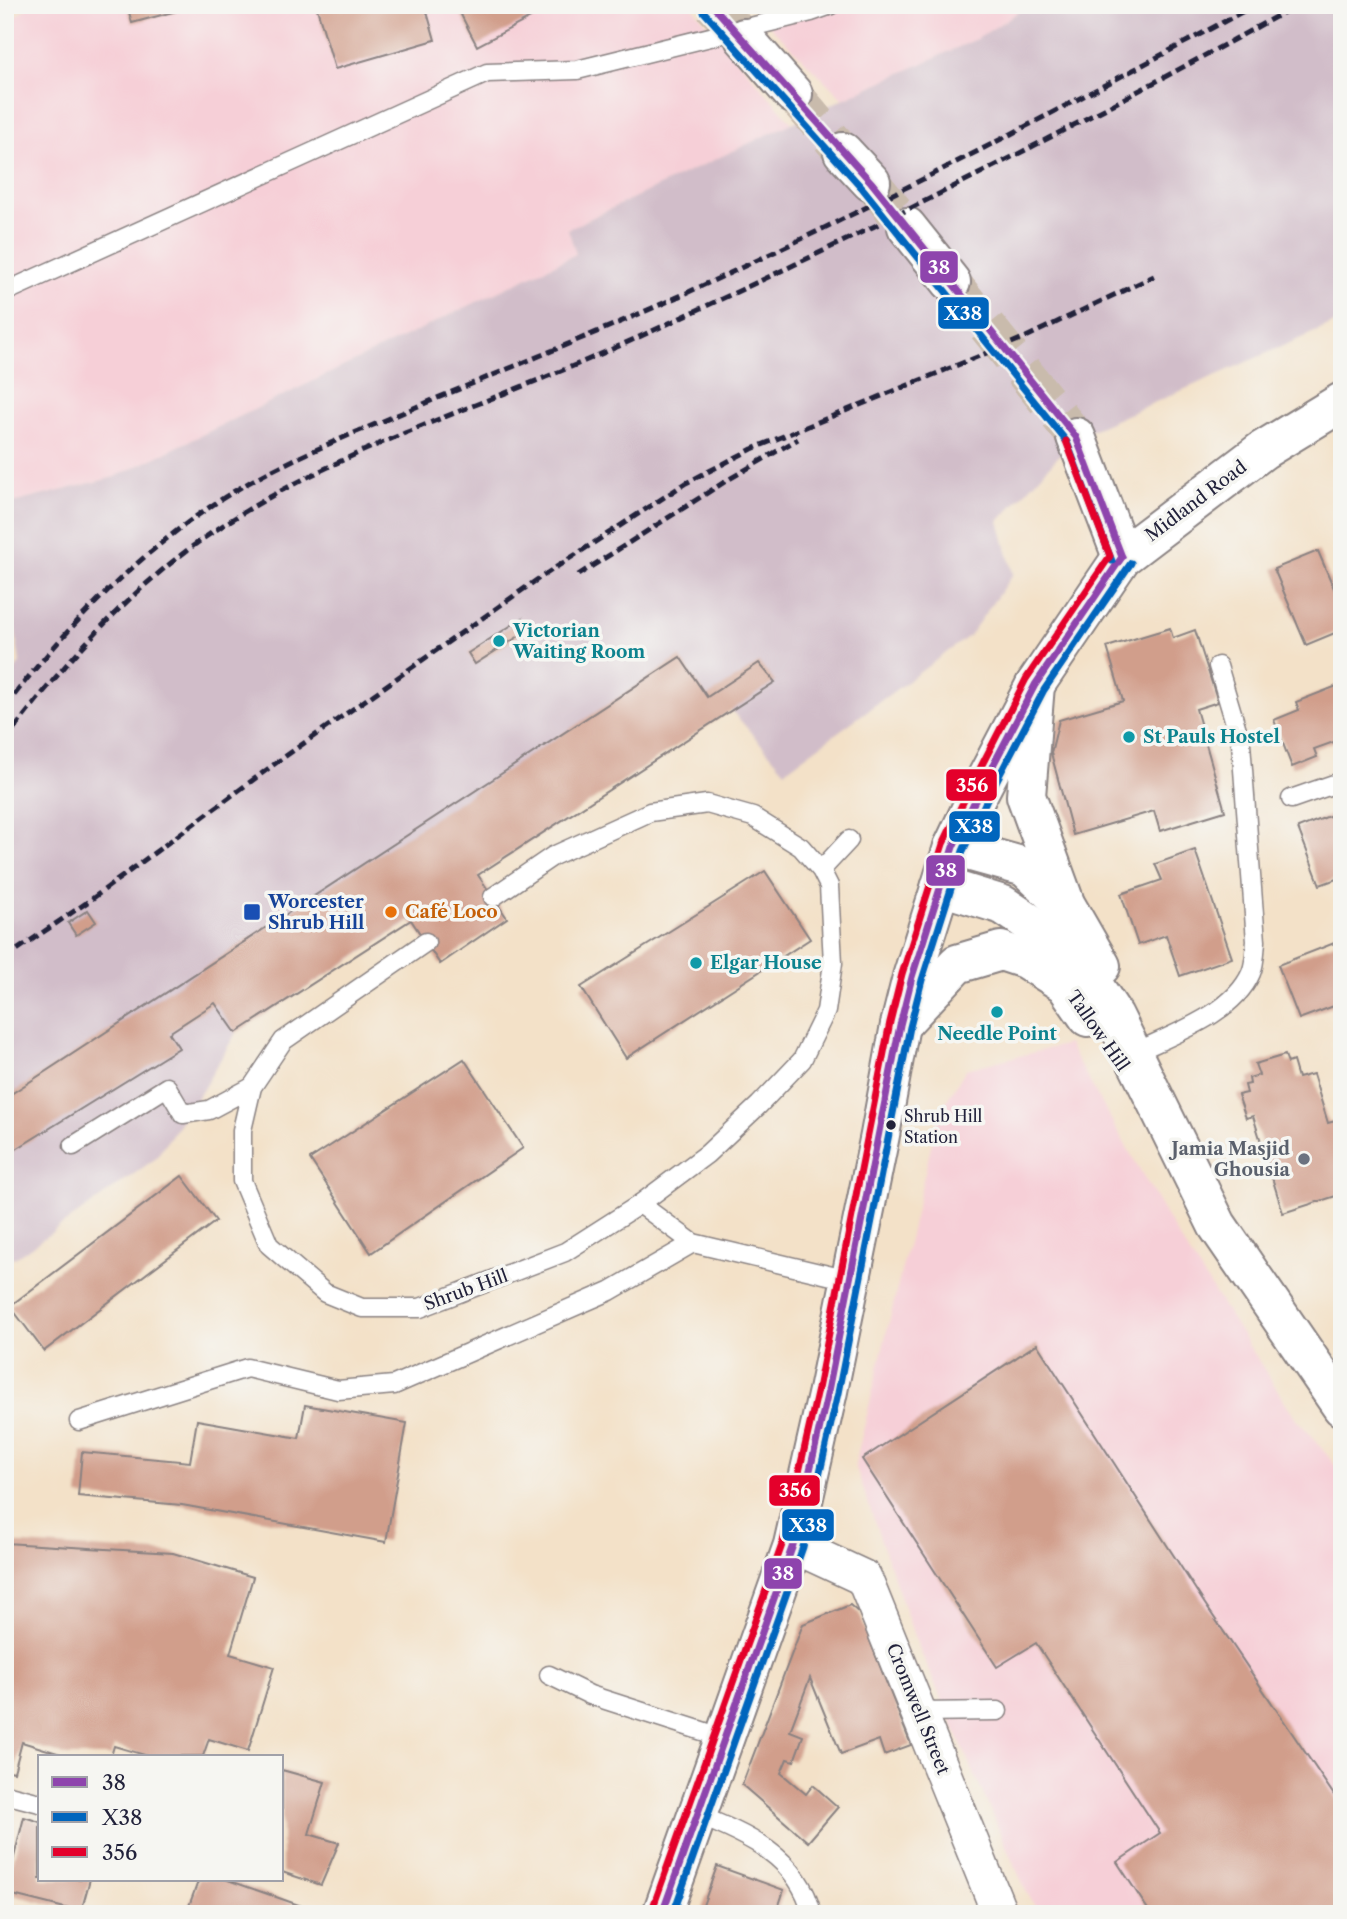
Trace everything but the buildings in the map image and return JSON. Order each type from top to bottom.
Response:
[{"type":"main road","points":[[744,38],[793,94]]},
{"type":"main road","points":[[843,152],[871,182]]},
{"type":"main road","points":[[907,227],[951,282]]},
{"type":"main road","name":"Midland Road","points":[[662,1914],[793,1545],[826,1402],[900,1025],[912,977],[953,847],[1035,685],[1122,557],[1263,450],[1342,402]]},
{"type":"main road","points":[[1076,437],[1122,557]]},
{"type":"main road","name":"Tallow Hill","points":[[1035,685],[1026,796],[1067,907],[1103,969],[1114,1016]]},
{"type":"main road","name":"Tallow Hill","points":[[953,847],[1025,867],[1067,907]]},
{"type":"main road","name":"Tallow Hill","points":[[941,886],[1003,905],[1070,950],[1114,1016],[1217,1225],[1342,1406]]},
{"type":"main road","name":"Tallow Hill","points":[[900,1025],[957,964],[1000,951],[1025,959],[1065,984],[1174,1140]]},
{"type":"street","name":"Cromwell Street","points":[[793,1545],[864,1578],[1000,1914]]},
{"type":"lane","points":[[5,292],[487,73],[577,70],[798,16],[831,5]]},
{"type":"lane","points":[[1132,1054],[1218,1011],[1231,1001],[1251,972],[1256,941],[1241,743],[1218,666]]},
{"type":"lane","points":[[1292,799],[1334,784],[1342,787]]},
{"type":"lane","name":"Shrub Hill","points":[[426,942],[283,1041],[252,1087],[242,1130],[242,1181],[269,1245],[325,1293],[362,1308],[419,1308],[442,1300],[565,1252],[640,1204],[707,1154],[802,1060],[826,1011],[833,963],[829,886],[821,870],[802,847],[753,817],[707,804],[650,812],[553,856],[493,897]]},
{"type":"lane","points":[[821,870],[849,840]]},
{"type":"lane","points":[[73,1146],[167,1087],[183,1114],[209,1111],[252,1087]]},
{"type":"lane","points":[[640,1204],[693,1243],[849,1280]]},
{"type":"lane","points":[[79,1421],[247,1368],[338,1390],[394,1384],[610,1291],[693,1243]]},
{"type":"lane","points":[[549,1675],[590,1695],[724,1738]]},
{"type":"lane","points":[[919,1712],[998,1711]]},
{"type":"lane","points":[[5,1794],[38,1802]]},
{"type":"lane","points":[[697,1815],[743,1833],[782,1860],[809,1898],[812,1914]]},
{"type":"shaded area","points":[[30,5],[691,5],[792,123],[568,229],[576,254],[115,477],[5,505],[5,26]]},
{"type":"shaded area","points":[[749,5],[1029,5],[977,39],[843,99]]},
{"type":"shaded area","points":[[1029,5],[1342,5],[1342,320],[1076,437],[999,521],[1013,574],[969,636],[785,771],[731,710],[478,875],[507,918],[440,964],[411,921],[236,1033],[203,1089],[155,1159],[17,1257],[5,1259],[5,682],[20,663],[5,558],[5,505],[115,477],[576,254],[568,229],[977,39]]},
{"type":"shaded area","points":[[1068,1044],[1176,1233],[1293,1414],[1342,1473],[1342,1914],[1039,1914],[1025,1889],[915,1639],[855,1465],[939,1113],[966,1069]]},
{"type":"tunnel","points":[[712,5],[744,38]]},
{"type":"tunnel","points":[[793,94],[843,152]]},
{"type":"tunnel","points":[[871,182],[907,227]]},
{"type":"tunnel","points":[[951,282],[1076,437]]},
{"type":"railway","points":[[5,707],[57,643],[117,582],[181,527],[250,482],[290,461],[642,312],[785,247],[988,146],[1255,5]]},
{"type":"railway","points":[[5,741],[87,642],[132,597],[181,555],[266,499],[311,475],[404,433],[546,377],[663,326],[875,226],[1158,81],[1297,5]]},
{"type":"railway","points":[[5,958],[89,901],[280,760],[538,579],[686,483],[752,449],[1026,337],[1154,276]]},
{"type":"railway","points":[[578,575],[726,481],[798,439]]},
{"type":"transit line","name":"38","points":[[712,5],[871,182],[1076,437],[1122,557]]},
{"type":"transit line","name":"X38","points":[[704,12],[863,189],[1067,442],[1112,561]]},
{"type":"transit line","name":"356","points":[[652,1910],[783,1542],[818,1389],[890,1022],[902,974],[943,844],[1026,679],[1110,556],[1066,441]]},
{"type":"transit line","name":"38","points":[[662,1914],[793,1545],[828,1391],[900,1025],[912,977],[953,847],[1035,685],[1122,557]]},
{"type":"transit line","name":"X38","points":[[673,1914],[803,1547],[838,1393],[910,1027],[963,851],[1044,690],[1131,563]]},
{"type":"place","name":"Victorian Waiting Room","points":[[499,641]]},
{"type":"place","name":"St Pauls Hostel","points":[[1129,737]]},
{"type":"place","name":"Worcester Shrub Hill","points":[[252,912]]},
{"type":"place","name":"Café Loco","points":[[391,912]]},
{"type":"place","name":"Elgar House","points":[[696,963]]},
{"type":"place","name":"Needle Point","points":[[997,1012]]},
{"type":"place","name":"Shrub Hill Station","points":[[891,1125]]},
{"type":"place","name":"Jamia Masjid Ghousia","points":[[1304,1159]]}]
